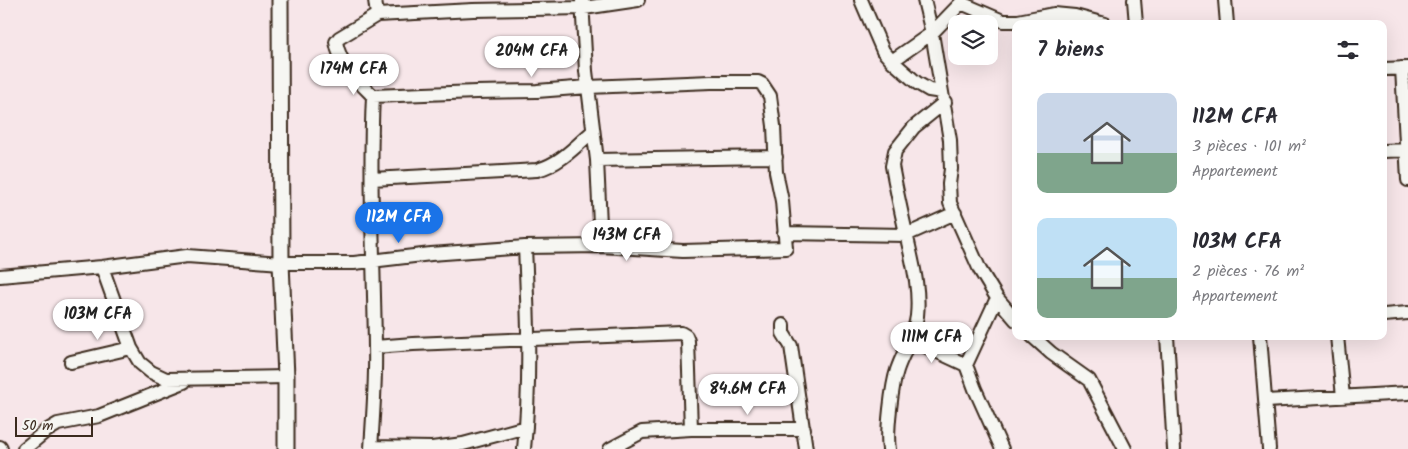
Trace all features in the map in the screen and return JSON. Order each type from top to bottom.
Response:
[{"type":"street","points":[[280,0],[281,263],[286,377],[286,449]]},
{"type":"street","points":[[374,0],[377,15]]},
{"type":"street","points":[[526,428],[463,444],[432,448],[371,448],[375,347],[372,262],[373,96],[342,62],[338,54],[336,42],[339,38],[377,15],[638,0]]},
{"type":"street","points":[[861,0],[883,51],[917,83],[944,97]]},
{"type":"street","points":[[924,0],[944,97],[950,140],[950,203],[969,247],[997,298],[1012,315]]},
{"type":"street","points":[[1134,0],[1136,20]]},
{"type":"street","points":[[1225,0],[1227,20]]},
{"type":"street","points":[[892,61],[932,33],[961,2],[1003,21],[1012,21]]},
{"type":"street","points":[[583,4],[584,44],[597,160],[601,246]]},
{"type":"street","points":[[1023,20],[1054,14],[1090,20]]},
{"type":"street","points":[[1387,69],[1405,68],[1408,180]]},
{"type":"street","points":[[0,276],[102,267],[187,256],[281,263],[372,262],[431,254],[525,247],[601,246],[683,252],[786,248],[782,201],[776,172],[770,96],[767,89],[758,82],[711,82],[537,91],[373,96]]},
{"type":"street","points":[[889,449],[888,431],[892,391],[897,370],[916,322],[918,286],[892,166],[895,151],[914,127],[944,97]]},
{"type":"street","points":[[372,179],[537,170],[557,162],[593,131]]},
{"type":"street","points":[[1387,151],[1406,150]]},
{"type":"street","points":[[597,160],[776,156]]},
{"type":"street","points":[[784,233],[906,235],[955,213]]},
{"type":"street","points":[[524,449],[529,339],[525,247]]},
{"type":"street","points":[[102,267],[131,348],[140,363],[151,372],[166,379],[286,377]]},
{"type":"street","points":[[966,365],[997,298]]},
{"type":"street","points":[[1387,315],[1408,313]]},
{"type":"street","points":[[783,325],[783,333],[791,346],[806,449]]},
{"type":"street","points":[[375,347],[681,333],[686,336],[688,341],[692,429]]},
{"type":"street","points":[[910,339],[966,365],[1002,449]]},
{"type":"street","points":[[1036,340],[1051,353],[1089,380],[1126,449]]},
{"type":"street","points":[[1166,340],[1174,449]]},
{"type":"street","points":[[1260,340],[1269,449]]},
{"type":"street","points":[[1337,340],[1343,397]]},
{"type":"street","points":[[71,362],[131,348]]},
{"type":"street","points":[[24,449],[58,424],[98,416],[191,379]]},
{"type":"street","points":[[1266,401],[1408,393]]},
{"type":"street","points":[[610,449],[642,432],[692,429],[804,429]]}]
